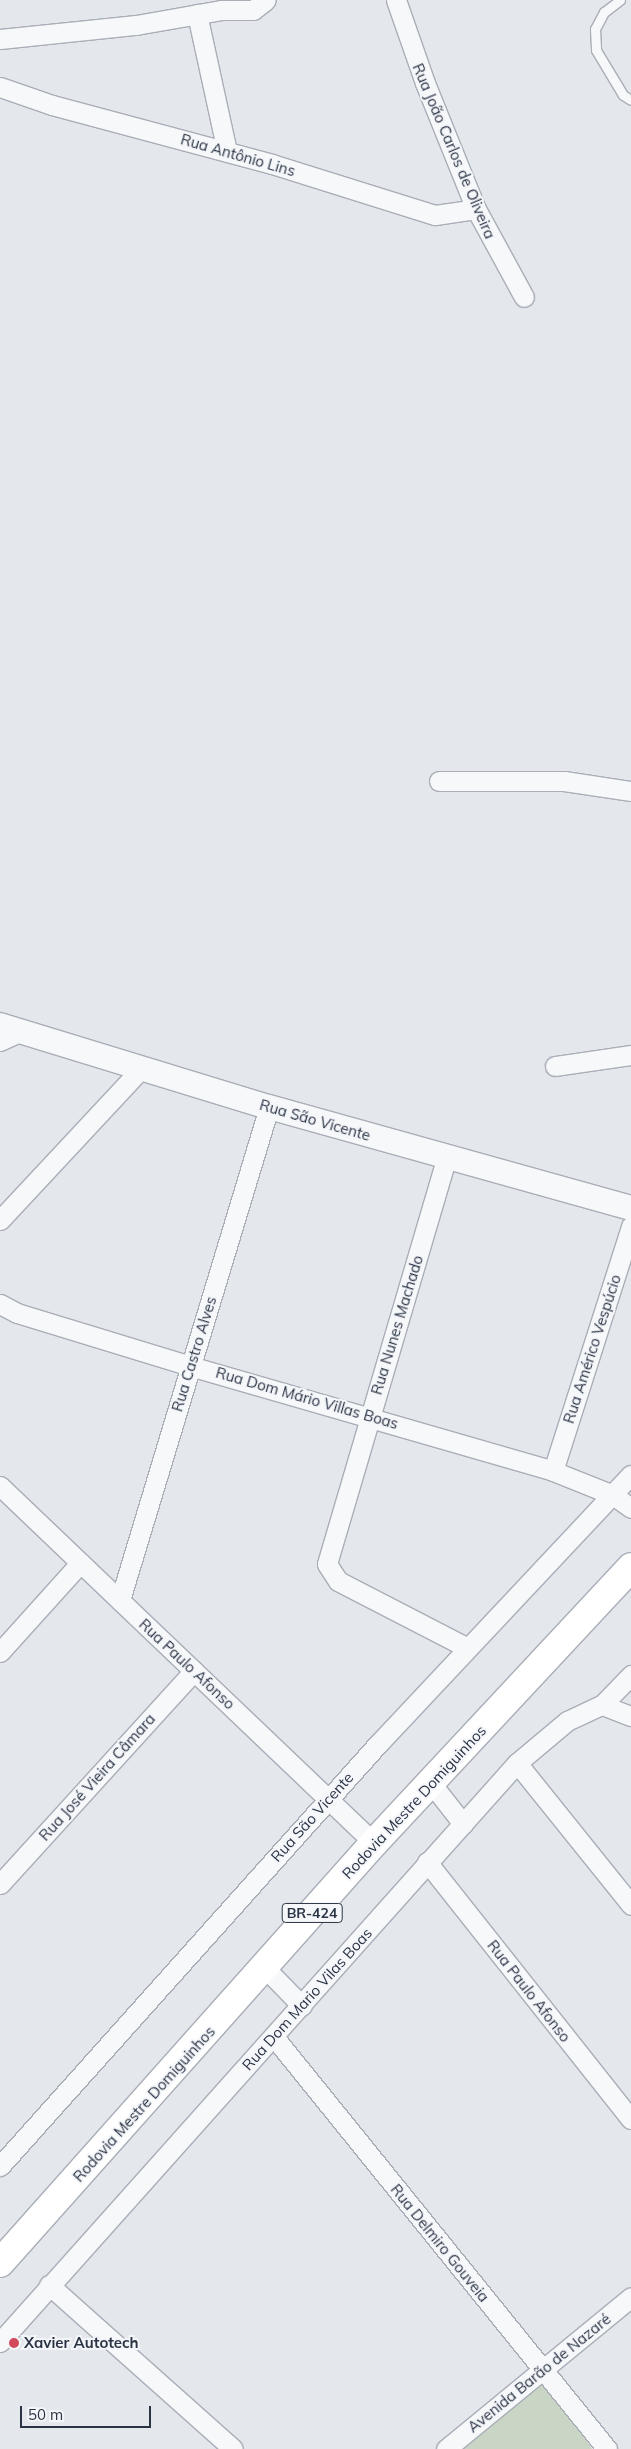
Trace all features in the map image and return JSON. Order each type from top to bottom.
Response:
[{"type":"main road","name":"Rodovia Mestre Domiguinhos","points":[[4,2251],[264,1967],[374,1843],[431,1784],[631,1567]]},
{"type":"street","points":[[0,39],[136,25],[197,14],[254,10],[266,0]]},
{"type":"street","name":"Rua João Carlos de Oliveira","points":[[396,0],[425,83],[476,209],[524,297]]},
{"type":"street","points":[[197,14],[227,152]]},
{"type":"street","name":"Rua Antônio Lins","points":[[0,87],[52,105],[227,152],[435,215],[476,209]]},
{"type":"street","points":[[439,781],[564,781],[631,791]]},
{"type":"street","name":"Rua São Vicente","points":[[7,1032],[141,1069],[269,1108],[631,1208]]},
{"type":"street","points":[[555,1066],[631,1056]]},
{"type":"street","points":[[0,1220],[141,1069]]},
{"type":"street","name":"Rua Castro Alves","points":[[120,1600],[269,1108]]},
{"type":"street","name":"Rua Nunes Machado","points":[[447,1156],[327,1564],[329,1571],[338,1581],[468,1648]]},
{"type":"street","name":"Rua Américo Vespúcio","points":[[553,1471],[631,1226]]},
{"type":"street","name":"Rua Dom Mário Villas Boas","points":[[0,1304],[18,1313],[190,1366],[370,1416],[553,1471],[613,1495],[631,1508]]},
{"type":"street","name":"Rua São Vicente","points":[[0,2166],[329,1798],[631,1475]]},
{"type":"street","name":"Rua Paulo Afonso","points":[[0,1486],[374,1843]]},
{"type":"street","points":[[0,1652],[80,1563]]},
{"type":"street","name":"Rua José Vieira Câmara","points":[[0,1884],[194,1671]]},
{"type":"street","name":"Rua Dom Mario Vilas Boas","points":[[0,2342],[517,1764],[567,1721],[602,1705],[631,1676]]},
{"type":"street","points":[[602,1705],[631,1716]]},
{"type":"street","points":[[517,1764],[631,1905]]},
{"type":"street","points":[[431,1784],[462,1824]]},
{"type":"street","name":"Rua Paulo Afonso","points":[[428,1862],[631,2120]]},
{"type":"street","points":[[264,1967],[302,2006]]},
{"type":"street","name":"Rua Delmiro Gouveia","points":[[274,2037],[607,2449]]},
{"type":"street","points":[[50,2284],[233,2449]]},
{"type":"street","name":"Avenida Barão de Nazaré","points":[[446,2449],[631,2298]]},
{"type":"lane","points":[[620,0],[604,12],[595,29],[596,50],[623,95],[631,100]]},
{"type":"green space","points":[[544,2379],[592,2449],[452,2449]]},
{"type":"place","name":"Xavier Autotech","points":[[14,2343]]}]
